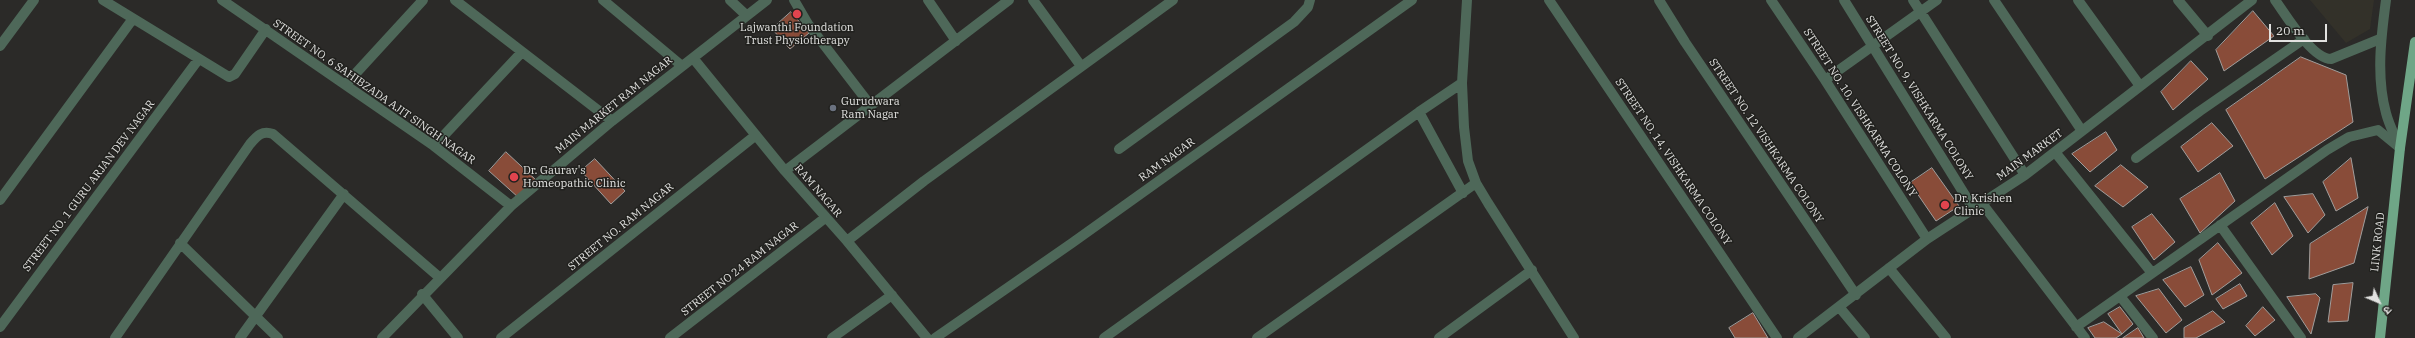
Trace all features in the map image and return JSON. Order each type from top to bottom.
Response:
[{"type":"main road","name":"LINK ROAD","points":[[2380,338],[2400,148],[2411,80],[2415,42]]},
{"type":"street","points":[[0,46],[34,0]]},
{"type":"street","points":[[103,0],[132,20],[198,60],[232,77],[266,29]]},
{"type":"street","name":"STREET NO. 6 SAHIBZADA AJIT SINGH NAGAR","points":[[222,0],[434,146],[511,206]]},
{"type":"street","points":[[346,84],[423,0]]},
{"type":"street","points":[[455,0],[612,121]]},
{"type":"street","points":[[603,0],[682,66]]},
{"type":"street","points":[[730,0],[746,15]]},
{"type":"street","name":"MAIN MARKET RAM NAGAR","points":[[382,338],[422,294],[511,206],[612,121],[767,0]]},
{"type":"street","points":[[794,0],[808,24],[871,106]]},
{"type":"street","points":[[928,0],[956,41]]},
{"type":"street","points":[[785,171],[1009,0]]},
{"type":"street","points":[[1033,0],[1081,66]]},
{"type":"street","points":[[847,241],[1081,66],[1173,0]]},
{"type":"street","points":[[1119,149],[1294,22],[1308,7],[1310,0]]},
{"type":"street","name":"RAM NAGAR","points":[[935,338],[1072,243],[1412,0]]},
{"type":"street","points":[[1467,0],[1462,83],[1468,161],[1476,183],[1574,338]]},
{"type":"street","name":"STREET NO. 14, VISHKARMA COLONY","points":[[1549,0],[1777,338]]},
{"type":"street","name":"STREET NO. 12 VISHKARMA COLONY","points":[[1659,0],[1684,42],[1856,295]]},
{"type":"street","name":"STREET NO. 10, VISHKARMA COLONY","points":[[1771,0],[1825,80],[1927,239]]},
{"type":"street","name":"STREET NO. 9, VISHKARMA COLONY","points":[[1844,0],[1874,46],[1973,208]]},
{"type":"street","points":[[1913,0],[2025,175]]},
{"type":"street","points":[[1825,80],[1937,0]]},
{"type":"street","points":[[1994,0],[2082,131]]},
{"type":"street","points":[[2078,0],[2140,86]]},
{"type":"street","points":[[2178,0],[2208,36]]},
{"type":"street","name":"MAIN MARKET","points":[[1798,338],[1840,308],[1927,239],[1981,202],[2025,175],[2140,86],[2208,36],[2252,0]]},
{"type":"street","points":[[2275,0],[2304,39],[2324,59],[2331,59],[2380,39]]},
{"type":"street","points":[[2386,0],[2380,39],[2382,94],[2386,114],[2400,148]]},
{"type":"street","points":[[0,200],[132,20]]},
{"type":"street","points":[[2136,158],[2200,111],[2304,39]]},
{"type":"street","points":[[434,146],[522,52]]},
{"type":"street","name":"RAM NAGAR","points":[[694,58],[785,171],[825,218],[847,241],[927,338]]},
{"type":"street","name":"STREET NO. 1 GURU ARJAN DEV NAGAR","points":[[0,327],[198,60]]},
{"type":"street","points":[[1104,338],[1418,112],[1462,83]]},
{"type":"street","points":[[1418,112],[1463,193]]},
{"type":"street","points":[[2076,327],[2327,150],[2349,137],[2378,130],[2400,148]]},
{"type":"street","points":[[115,338],[250,144],[262,133],[267,132],[273,134],[440,277]]},
{"type":"street","name":"STREET NO. RAM NAGAR","points":[[501,338],[756,135]]},
{"type":"street","points":[[2055,152],[2152,273]]},
{"type":"street","points":[[1258,338],[1476,183]]},
{"type":"street","points":[[240,338],[344,194]]},
{"type":"street","points":[[1981,202],[2084,338]]},
{"type":"street","name":"STREET NO 24 RAM NAGAR","points":[[670,338],[825,218]]},
{"type":"street","points":[[2220,225],[2301,338]]},
{"type":"street","points":[[180,243],[278,338]]},
{"type":"street","points":[[1889,268],[1946,338]]},
{"type":"street","points":[[1439,338],[1532,270]]},
{"type":"street","points":[[422,294],[458,338]]},
{"type":"street","points":[[832,338],[892,295]]},
{"type":"street","points":[[2120,296],[2153,338]]},
{"type":"street","points":[[1840,308],[1865,338]]},
{"type":"shaded area","points":[[2310,0],[2374,0],[2370,29],[2346,43]]},
{"type":"building","points":[[2253,11],[2274,36],[2224,71],[2216,50]]},
{"type":"building","points":[[791,12],[809,33],[790,49],[772,29]]},
{"type":"building","points":[[2301,57],[2346,75],[2353,122],[2265,179],[2226,110]]},
{"type":"building","points":[[2191,61],[2208,79],[2173,110],[2161,92]]},
{"type":"building","points":[[2212,123],[2233,146],[2198,172],[2181,147]]},
{"type":"building","points":[[2106,132],[2117,150],[2090,172],[2072,154]]},
{"type":"building","points":[[506,152],[536,180],[519,198],[489,171]]},
{"type":"building","points":[[2351,158],[2358,198],[2336,211],[2323,182]]},
{"type":"building","points":[[595,159],[625,191],[611,204],[581,171]]},
{"type":"building","points":[[2121,165],[2148,187],[2123,207],[2095,186]]},
{"type":"building","points":[[1932,168],[1959,206],[1936,221],[1910,183]]},
{"type":"building","points":[[2220,173],[2235,201],[2200,233],[2180,199]]},
{"type":"building","points":[[2313,194],[2325,215],[2308,233],[2284,197]]},
{"type":"building","points":[[2275,203],[2293,236],[2272,255],[2251,223]]},
{"type":"building","points":[[2368,207],[2354,263],[2309,279],[2310,244]]},
{"type":"building","points":[[2152,214],[2175,242],[2154,260],[2132,227]]},
{"type":"building","points":[[2218,243],[2242,273],[2212,295],[2199,260]]},
{"type":"building","points":[[2191,267],[2204,295],[2185,307],[2163,280]]},
{"type":"building","points":[[2353,283],[2348,321],[2328,322],[2333,285]]},
{"type":"building","points":[[2240,284],[2247,296],[2223,309],[2216,299]]},
{"type":"building","points":[[2159,289],[2182,320],[2166,333],[2136,296]]},
{"type":"building","points":[[2316,294],[2320,298],[2311,334],[2287,297]]},
{"type":"building","points":[[2120,307],[2133,324],[2122,334],[2108,314]]},
{"type":"building","points":[[2263,307],[2275,320],[2255,336],[2246,326]]},
{"type":"building","points":[[2213,311],[2225,322],[2196,338],[2184,338],[2184,328]]},
{"type":"building","points":[[1753,313],[1768,338],[1735,338],[1729,328]]},
{"type":"building","points":[[2104,322],[2122,334],[2116,338],[2095,338],[2088,328]]},
{"type":"building","points":[[2138,328],[2144,338],[2123,338]]},
{"type":"place","name":"Lajwanthi Foundation Trust Physiotherapy","points":[[797,14]]},
{"type":"place","name":"Gurudwara Ram Nagar","points":[[833,108]]},
{"type":"place","name":"Dr. Gaurav's Homeopathic Clinic","points":[[514,177]]},
{"type":"place","name":"Dr. Krishen Clinic","points":[[1945,205]]}]
